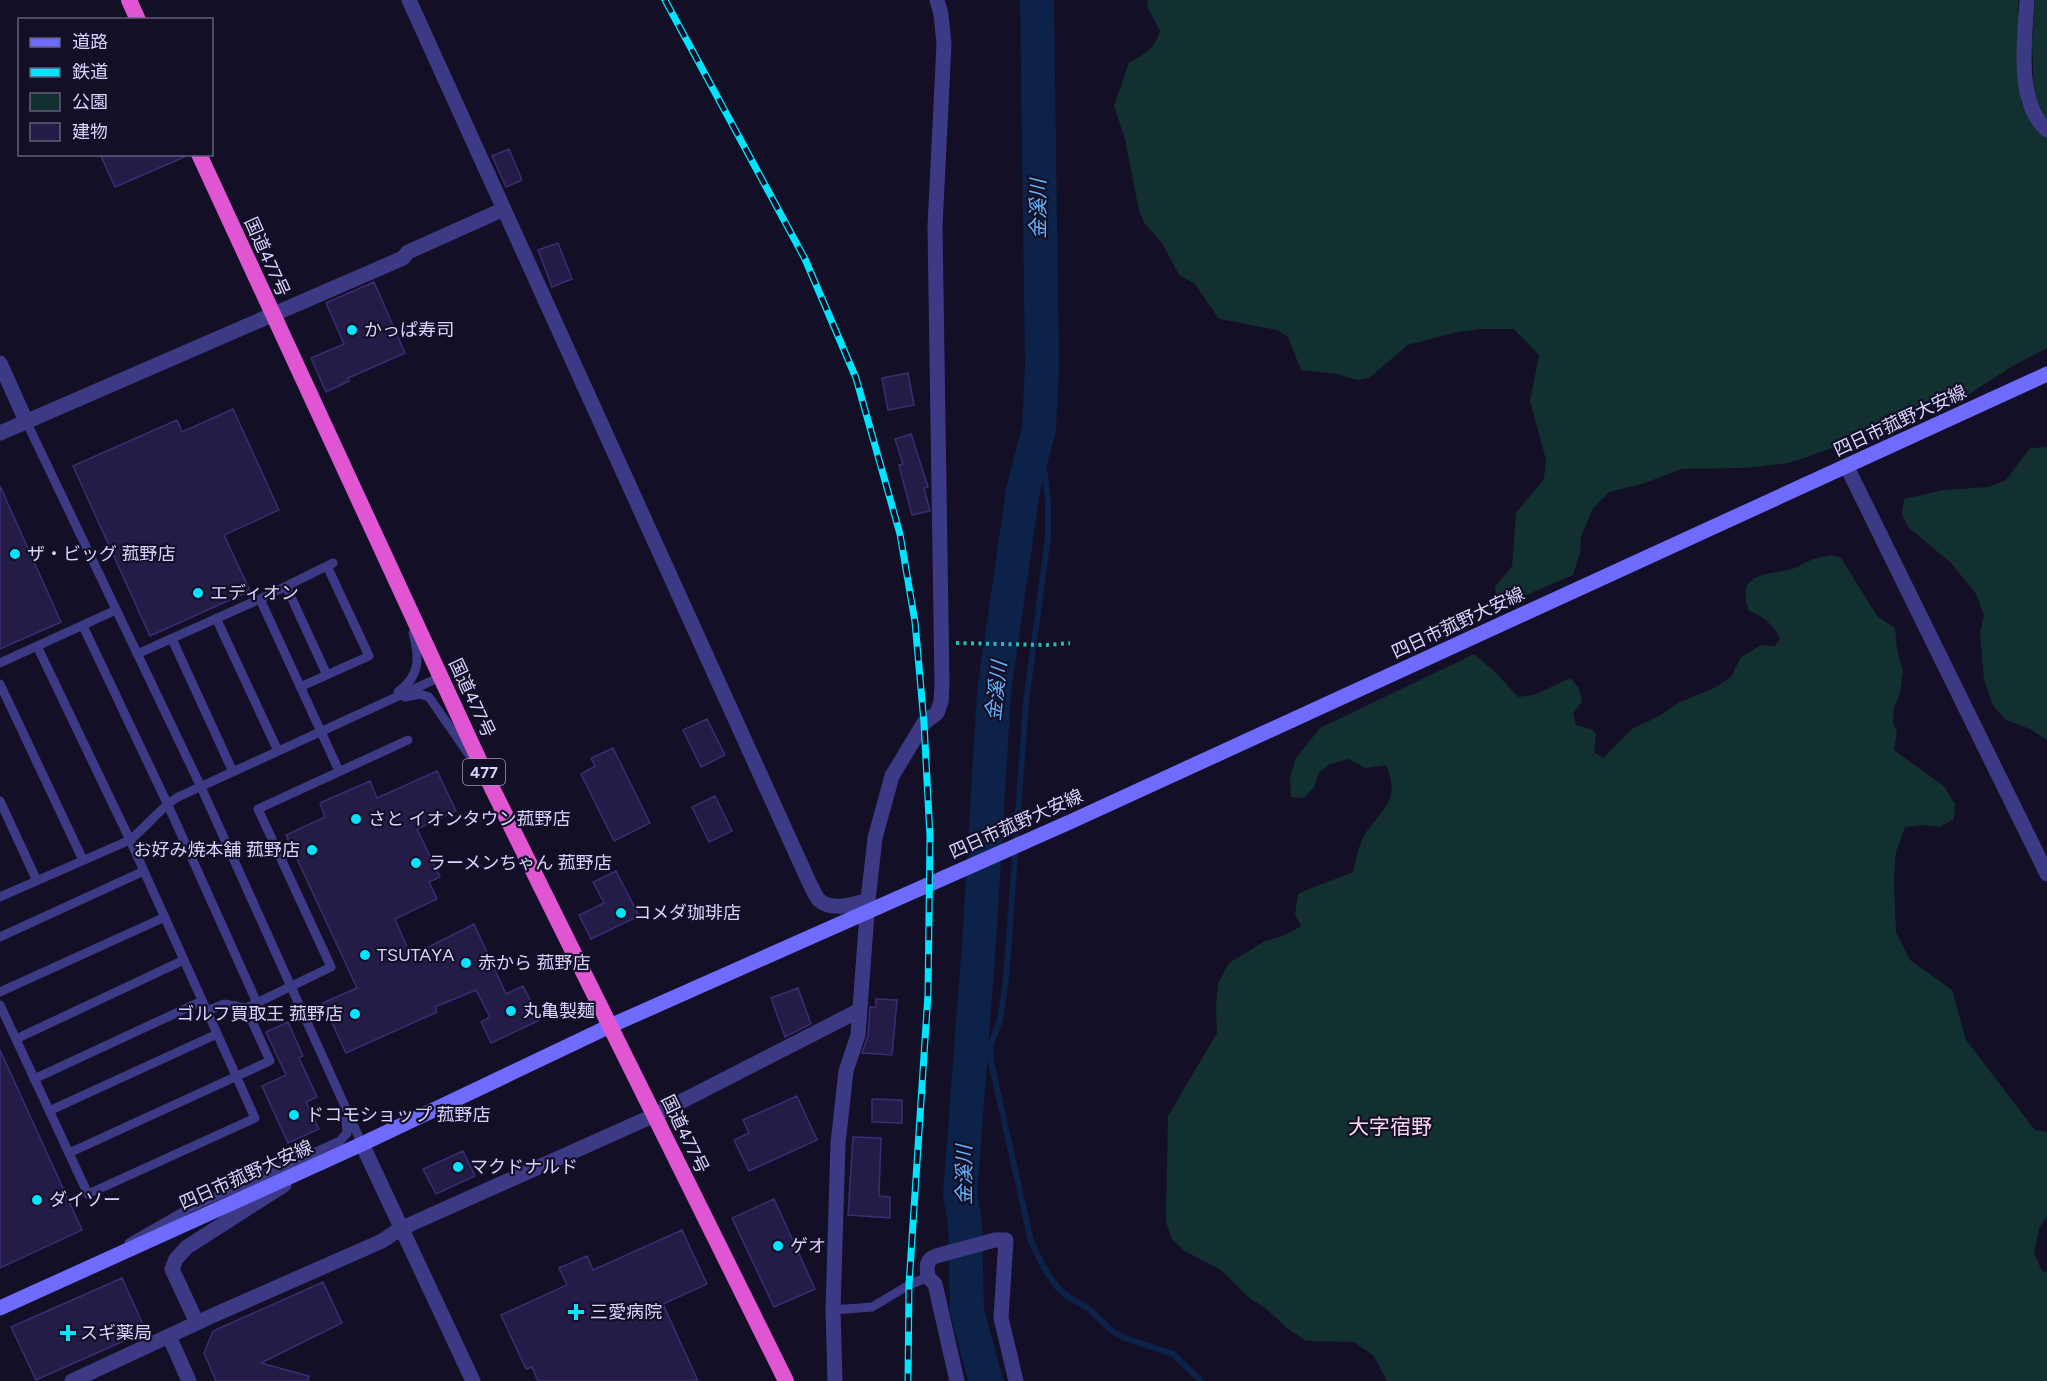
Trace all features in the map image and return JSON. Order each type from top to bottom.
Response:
[{"type":"highway","points":[[129,0],[137,18]]},
{"type":"highway","name":"国道477号","points":[[200,156],[492,788],[786,1381]]},
{"type":"main road","name":"四日市菰野大安線","points":[[0,1308],[362,1144],[610,1026],[1072,821],[2047,374]]},
{"type":"street","points":[[409,0],[809,882],[820,901],[829,904],[848,906],[868,900]]},
{"type":"street","points":[[835,1381],[833,1310],[838,1143],[846,1071],[858,1035],[858,1011],[875,838],[892,776],[924,723],[936,713],[942,685],[935,226],[944,44],[937,0]]},
{"type":"street","points":[[2028,0],[2024,56],[2025,77],[2033,111],[2047,130]]},
{"type":"street","points":[[0,433],[273,316],[403,258],[408,252],[504,209]]},
{"type":"street","points":[[0,363],[26,422]]},
{"type":"street","points":[[1847,467],[2047,874]]},
{"type":"street","points":[[72,1381],[382,1241],[400,1228],[655,1116],[858,1011]]},
{"type":"street","points":[[362,1144],[473,1381]]},
{"type":"street","points":[[197,1323],[172,1269],[176,1259],[187,1247],[312,1167]]},
{"type":"street","points":[[957,1381],[935,1284],[928,1277],[927,1264],[930,1258],[936,1256],[995,1240],[1006,1240],[1001,1318],[1016,1381]]},
{"type":"street","points":[[169,1336],[189,1381]]},
{"type":"lane","points":[[26,422],[201,787],[362,1144]]},
{"type":"lane","points":[[137,654],[260,599],[330,564],[369,656],[300,687]]},
{"type":"lane","points":[[286,586],[327,675]]},
{"type":"lane","points":[[384,702],[412,681],[417,669],[417,645],[404,598]]},
{"type":"lane","points":[[260,599],[339,771]]},
{"type":"lane","points":[[0,663],[116,610]]},
{"type":"lane","points":[[216,618],[278,751]]},
{"type":"lane","points":[[83,626],[167,803],[257,1003]]},
{"type":"lane","points":[[172,639],[233,772]]},
{"type":"lane","points":[[0,1005],[88,1194],[255,1118],[130,840],[37,646]]},
{"type":"lane","points":[[0,897],[130,840],[167,803],[440,677]]},
{"type":"lane","points":[[0,684],[83,860]]},
{"type":"lane","points":[[384,702],[420,694],[429,697],[492,788]]},
{"type":"lane","points":[[207,1011],[224,1004],[246,1008],[331,967],[258,809],[408,740]]},
{"type":"lane","points":[[0,801],[37,881]]},
{"type":"lane","points":[[0,937],[144,871]]},
{"type":"lane","points":[[0,992],[165,916]]},
{"type":"lane","points":[[16,1039],[184,960]]},
{"type":"lane","points":[[34,1079],[202,1001]]},
{"type":"lane","points":[[69,1153],[270,1061],[246,1008]]},
{"type":"lane","points":[[49,1111],[218,1034]]},
{"type":"lane","points":[[69,1277],[188,1209],[340,1141],[347,1133],[345,1107]]},
{"type":"lane","points":[[833,1310],[872,1307],[902,1288],[928,1277]]},
{"type":"path","points":[[971,643],[1047,645],[1070,643]]},
{"type":"green space","points":[[1147,0],[2018,0],[2021,103],[2047,138],[2047,348],[2011,367],[1968,395],[1918,409],[1876,431],[1808,457],[1788,463],[1746,468],[1682,469],[1642,484],[1609,492],[1593,508],[1581,537],[1580,553],[1573,575],[1498,607],[1495,587],[1512,566],[1516,513],[1544,479],[1546,460],[1530,401],[1539,355],[1514,329],[1457,332],[1408,345],[1369,378],[1357,380],[1337,374],[1301,370],[1288,337],[1277,330],[1219,319],[1195,284],[1179,275],[1162,243],[1145,224],[1139,211],[1125,139],[1114,106],[1129,62],[1149,50],[1160,31],[1148,8]]},
{"type":"green space","points":[[2035,0],[2047,0],[2047,121],[2034,96],[2032,44]]},
{"type":"green space","points":[[2047,447],[2047,740],[2030,729],[2006,720],[1994,707],[1984,680],[1980,633],[1984,615],[1976,594],[1951,563],[1909,528],[1902,515],[1904,499],[1944,490],[1989,487],[2006,480],[2030,448]]},
{"type":"green space","points":[[1832,555],[1841,558],[1877,616],[1895,628],[1897,650],[1903,671],[1900,693],[1894,708],[1893,723],[1897,732],[1894,750],[1944,786],[1955,804],[1954,819],[1940,827],[1922,825],[1905,827],[1896,852],[1894,879],[1896,932],[1910,960],[1952,990],[1966,1040],[2035,1130],[2047,1132],[2047,1216],[2039,1229],[2034,1253],[2042,1271],[2047,1272],[2047,1381],[1387,1381],[1374,1356],[1354,1342],[1306,1341],[1248,1297],[1221,1270],[1183,1250],[1172,1239],[1166,1222],[1168,1116],[1217,1033],[1218,983],[1229,963],[1263,942],[1287,934],[1301,926],[1295,914],[1298,894],[1353,872],[1364,836],[1391,796],[1392,788],[1386,765],[1365,768],[1348,759],[1330,764],[1319,773],[1314,787],[1304,798],[1291,797],[1290,777],[1296,758],[1320,728],[1474,654],[1518,697],[1534,695],[1570,678],[1579,688],[1582,702],[1573,713],[1576,725],[1591,729],[1596,734],[1594,752],[1603,758],[1632,729],[1661,715],[1678,703],[1714,688],[1731,677],[1741,657],[1761,645],[1775,646],[1780,639],[1775,629],[1763,618],[1749,611],[1746,589],[1749,582],[1763,575],[1792,569],[1811,560]]},
{"type":"building","points":[[509,149],[522,180],[506,187],[492,156]]},
{"type":"building","points":[[101,156],[187,156],[115,187]]},
{"type":"building","points":[[558,243],[572,279],[552,287],[538,250]]},
{"type":"building","points":[[374,282],[405,353],[348,378],[349,381],[326,392],[311,358],[344,344],[326,303]]},
{"type":"building","points":[[908,373],[914,405],[888,410],[882,378]]},
{"type":"building","points":[[233,409],[279,510],[224,535],[250,591],[150,636],[73,466],[177,420],[182,432]]},
{"type":"building","points":[[911,434],[928,487],[924,488],[930,511],[912,515],[899,465],[903,464],[895,439]]},
{"type":"building","name":"ザ・ビッグ 菰野店","points":[[0,486],[61,622],[0,649]]},
{"type":"building","points":[[707,719],[725,755],[701,767],[683,730]]},
{"type":"building","points":[[613,748],[650,823],[614,841],[581,774],[595,766],[591,758]]},
{"type":"building","points":[[437,771],[456,811],[417,829],[440,877],[429,882],[437,899],[395,919],[411,956],[474,924],[506,994],[523,986],[540,1020],[491,1043],[481,1022],[490,1017],[476,990],[435,1007],[437,1012],[346,1053],[323,1003],[357,988],[286,835],[325,817],[320,803],[370,781],[377,798]]},
{"type":"building","points":[[715,796],[732,831],[709,842],[692,807]]},
{"type":"building","points":[[616,871],[639,916],[591,939],[579,915],[604,903],[593,882]]},
{"type":"building","points":[[798,988],[811,1024],[785,1037],[771,998]]},
{"type":"building","points":[[876,999],[897,1000],[892,1055],[862,1053],[868,1036],[870,1007],[876,1007]]},
{"type":"building","name":"ドコモショップ 菰野店","points":[[288,1022],[303,1056],[299,1058],[317,1097],[306,1102],[319,1129],[288,1143],[262,1086],[286,1075],[266,1032]]},
{"type":"building","points":[[0,1050],[82,1230],[0,1268]]},
{"type":"building","points":[[797,1096],[817,1140],[749,1171],[734,1140],[749,1133],[743,1120]]},
{"type":"building","points":[[872,1099],[902,1100],[902,1123],[872,1122]]},
{"type":"building","points":[[853,1137],[881,1138],[879,1196],[890,1197],[890,1218],[848,1215]]},
{"type":"building","points":[[463,1151],[475,1176],[436,1194],[423,1169]]},
{"type":"building","points":[[774,1199],[815,1289],[774,1307],[732,1218]]},
{"type":"building","points":[[682,1230],[707,1284],[663,1304],[698,1381],[538,1381],[532,1367],[526,1369],[501,1315],[567,1285],[559,1268],[587,1256],[593,1270]]},
{"type":"building","points":[[122,1278],[146,1331],[36,1380],[11,1327]]},
{"type":"building","points":[[323,1282],[342,1323],[261,1363],[309,1376],[308,1381],[216,1381],[204,1353],[213,1331]]},
{"type":"waterway","name":"金溪川","points":[[986,1381],[967,1311],[965,1221],[960,1195],[979,944],[994,692],[1023,490],[1039,429],[1042,365],[1037,0]]},
{"type":"waterway","points":[[1039,429],[1048,499],[1048,538],[1026,702],[1006,980],[1000,1020],[990,1047],[991,1062],[1031,1241],[1056,1286],[1068,1297],[1088,1308],[1112,1331],[1122,1337],[1173,1354],[1201,1381]]},
{"type":"railway","points":[[665,0],[805,259],[856,378],[900,534],[915,622],[924,723],[930,837],[928,994],[909,1285],[908,1381]]},
{"type":"place","name":"かっぱ寿司","points":[[352,330]]},
{"type":"place","name":"ザ・ビッグ 菰野店","points":[[15,554]]},
{"type":"place","name":"エディオン","points":[[198,593]]},
{"type":"place","name":"さと イオンタウン菰野店","points":[[356,819]]},
{"type":"place","name":"お好み焼本舗 菰野店","points":[[312,850]]},
{"type":"place","name":"ラーメンちゃん 菰野店","points":[[416,863]]},
{"type":"place","name":"コメダ珈琲店","points":[[621,913]]},
{"type":"place","name":"TSUTAYA","points":[[365,955]]},
{"type":"place","name":"赤から 菰野店","points":[[466,963]]},
{"type":"place","name":"丸亀製麺","points":[[511,1011]]},
{"type":"place","name":"ゴルフ買取王 菰野店","points":[[355,1014]]},
{"type":"place","name":"ドコモショップ 菰野店","points":[[294,1115]]},
{"type":"place","name":"マクドナルド","points":[[458,1167]]},
{"type":"place","name":"ダイソー","points":[[37,1200]]},
{"type":"place","name":"ゲオ","points":[[778,1246]]},
{"type":"place","name":"三愛病院","points":[[576,1312]]},
{"type":"place","name":"スギ薬局","points":[[68,1333]]},
{"type":"district","name":"大字宿野","points":[[1390,1127]]}]
